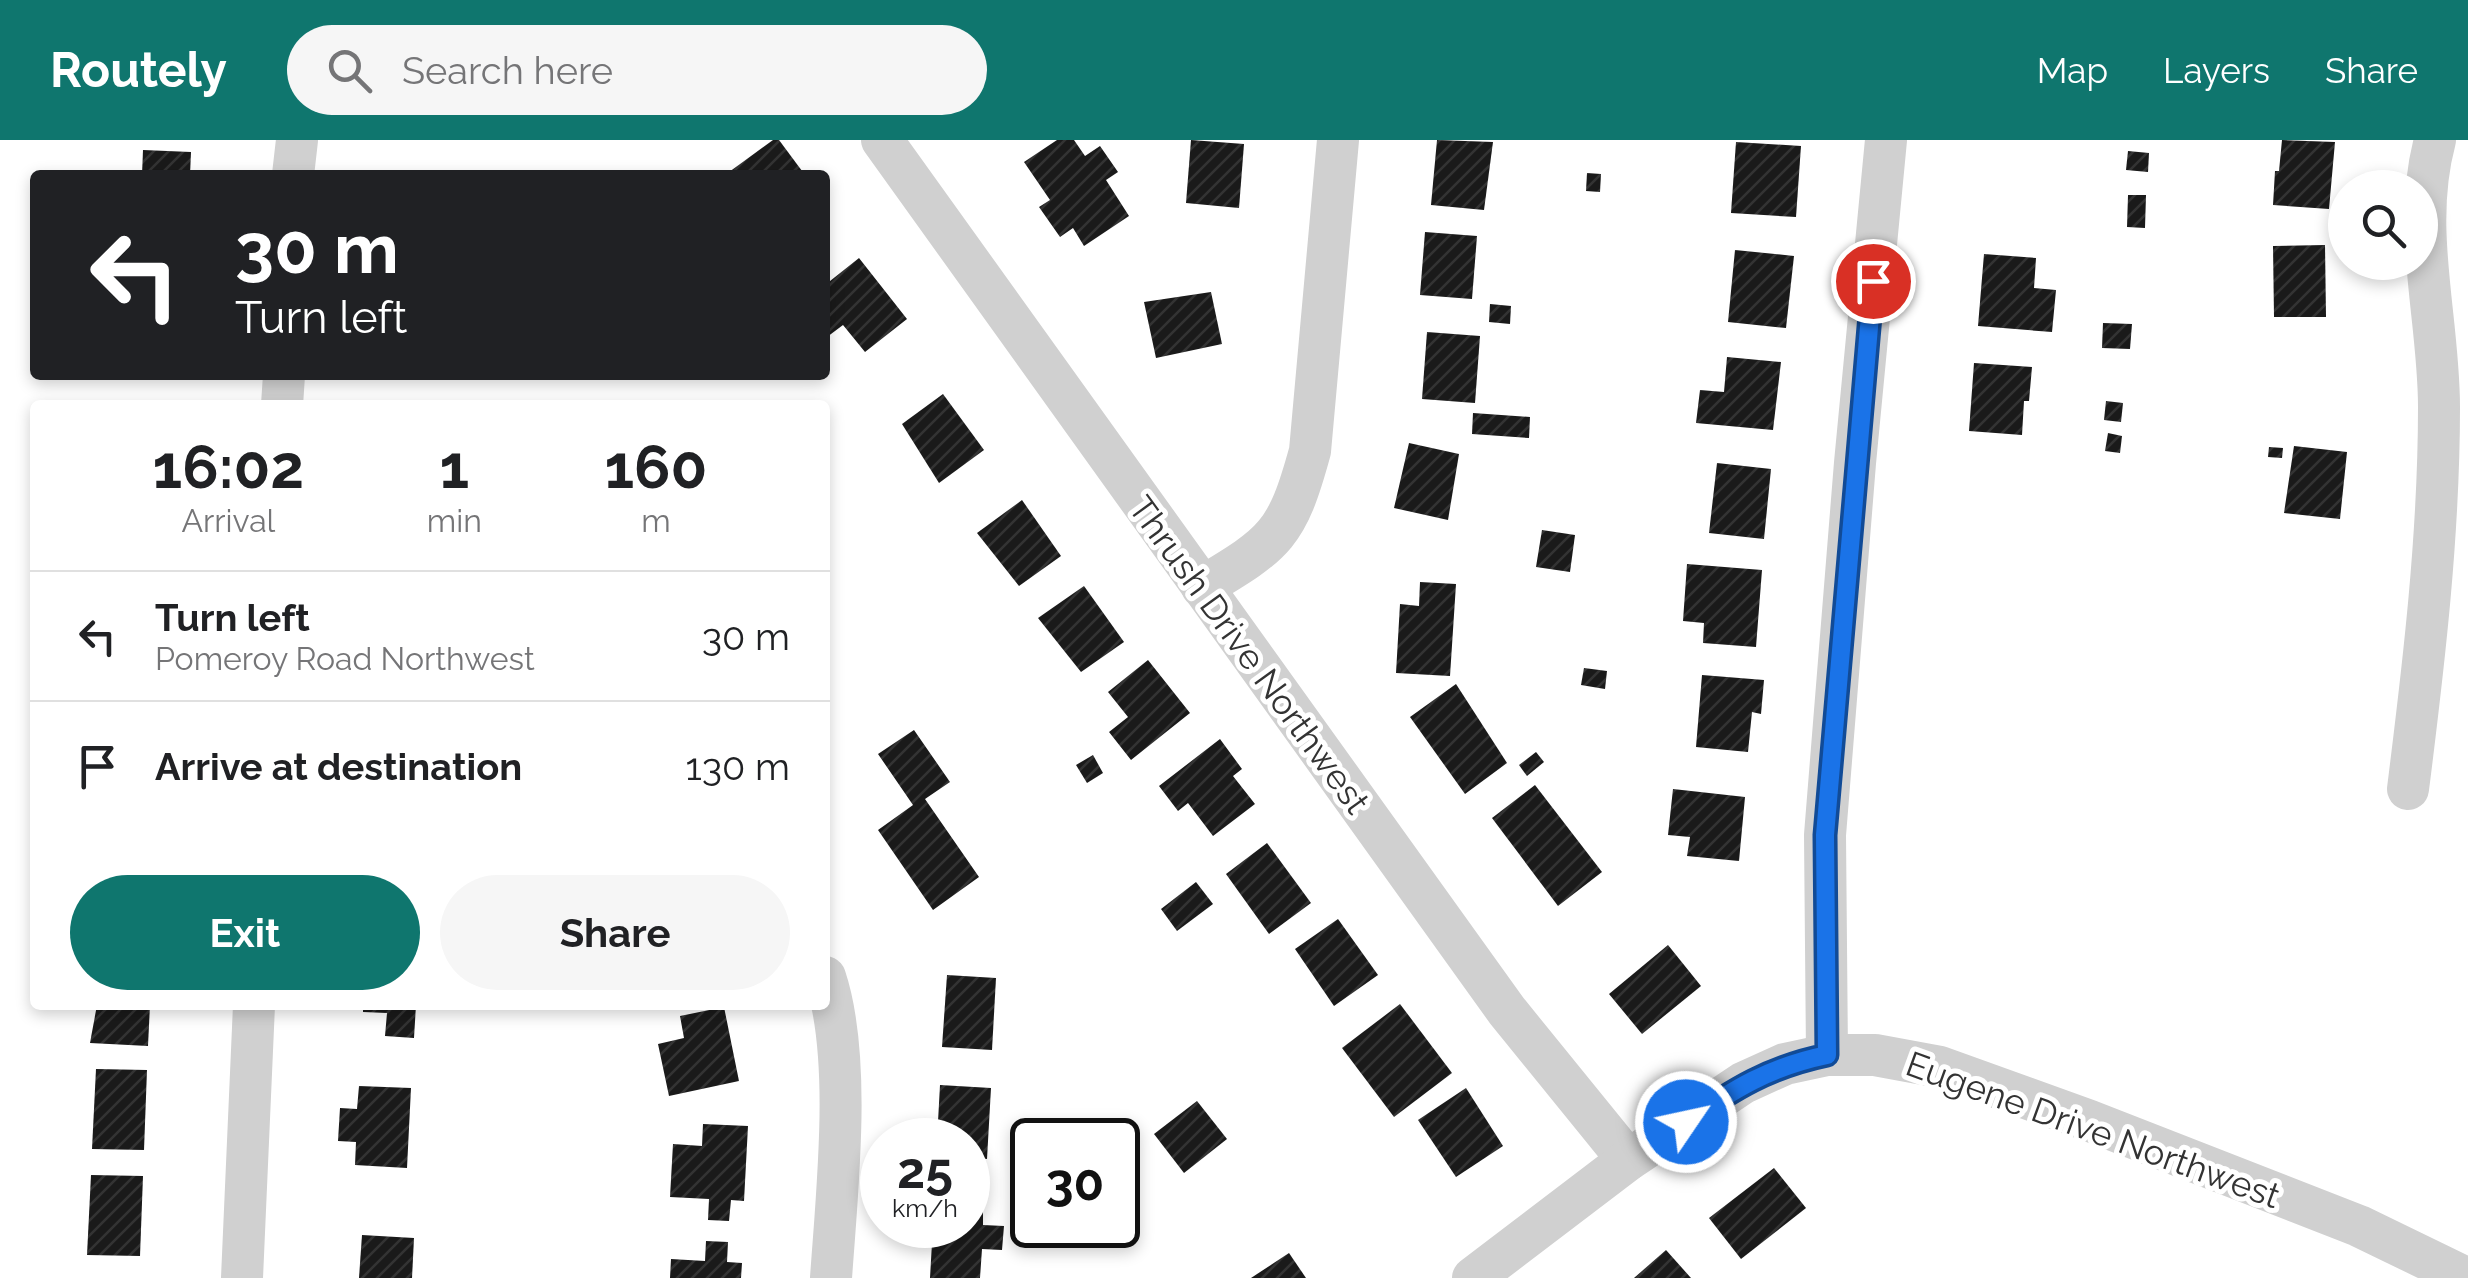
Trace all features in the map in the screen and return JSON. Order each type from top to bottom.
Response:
[{"type":"street","points":[[294,170],[297,140]]},
{"type":"street","name":"Thrush Drive Northwest","points":[[882,140],[1507,1011],[1628,1160]]},
{"type":"street","points":[[1202,586],[1256,555],[1284,526],[1296,500],[1310,451],[1338,140]]},
{"type":"street","points":[[1827,1055],[1825,835],[1886,140]]},
{"type":"street","points":[[2408,788],[2437,522],[2439,401],[2424,198],[2435,140]]},
{"type":"street","points":[[830,1004],[838,1048],[838,1175],[831,1278]]},
{"type":"street","points":[[242,1278],[254,1010]]},
{"type":"street","name":"Eugene Drive Northwest","points":[[1473,1278],[1628,1160],[1743,1083],[1784,1064],[1827,1055],[1875,1055],[1940,1067],[2090,1121],[2358,1226],[2466,1278]]},
{"type":"building","points":[[773,140],[779,140],[801,170],[732,170]]},
{"type":"building","points":[[1057,140],[1074,140],[1085,156],[1100,146],[1118,172],[1106,180],[1129,216],[1084,246],[1073,228],[1060,237],[1039,207],[1050,200],[1024,162]]},
{"type":"building","points":[[1191,140],[1244,144],[1239,208],[1186,203]]},
{"type":"building","points":[[1437,140],[1493,142],[1484,210],[1431,205]]},
{"type":"building","points":[[2282,140],[2335,142],[2332,170],[2328,170],[2328,209],[2273,205],[2275,171],[2279,171]]},
{"type":"building","points":[[1736,142],[1801,146],[1796,217],[1731,213]]},
{"type":"building","points":[[143,150],[191,152],[190,170],[142,170]]},
{"type":"building","points":[[2128,151],[2149,153],[2148,172],[2126,170]]},
{"type":"building","points":[[1587,173],[1601,174],[1600,192],[1586,191]]},
{"type":"building","points":[[2128,195],[2146,195],[2145,228],[2127,227]]},
{"type":"building","points":[[1425,232],[1477,236],[1472,299],[1420,295]]},
{"type":"building","points":[[2325,245],[2326,317],[2274,317],[2273,246]]},
{"type":"building","points":[[1735,250],[1794,256],[1786,328],[1728,322]]},
{"type":"building","points":[[1984,254],[2036,258],[2034,288],[2056,290],[2052,332],[1978,326]]},
{"type":"building","points":[[859,258],[907,319],[865,352],[843,325],[830,335],[830,281]]},
{"type":"building","points":[[1211,292],[1222,344],[1156,358],[1144,302]]},
{"type":"building","points":[[1490,304],[1511,306],[1510,324],[1489,322]]},
{"type":"building","points":[[2103,323],[2132,324],[2130,349],[2102,348]]},
{"type":"building","points":[[1427,332],[1480,336],[1475,403],[1422,399]]},
{"type":"building","points":[[1727,357],[1781,362],[1773,430],[1696,423],[1700,390],[1724,392]]},
{"type":"building","points":[[1974,363],[2032,367],[2022,435],[1969,431]]},
{"type":"building","points":[[943,394],[984,450],[939,483],[902,424]]},
{"type":"building","points":[[2106,401],[2123,403],[2121,422],[2104,420]]},
{"type":"building","points":[[1473,413],[1530,417],[1529,438],[1472,434]]},
{"type":"building","points":[[2108,433],[2122,436],[2120,453],[2105,451]]},
{"type":"building","points":[[1409,443],[1459,454],[1448,520],[1394,508]]},
{"type":"building","points":[[2294,446],[2347,452],[2340,519],[2284,513]]},
{"type":"building","points":[[2269,447],[2283,448],[2282,458],[2268,457]]},
{"type":"building","points":[[1717,463],[1771,469],[1764,539],[1709,533]]},
{"type":"building","points":[[1022,500],[1061,556],[1019,586],[977,533]]},
{"type":"building","points":[[1542,530],[1575,535],[1570,572],[1536,567]]},
{"type":"building","points":[[1687,564],[1762,570],[1756,647],[1703,643],[1704,623],[1683,621]]},
{"type":"building","points":[[1420,582],[1456,584],[1450,676],[1396,673],[1400,604],[1419,606]]},
{"type":"building","points":[[1084,586],[1124,642],[1081,672],[1038,618]]},
{"type":"building","points":[[1148,660],[1190,713],[1131,760],[1109,732],[1128,717],[1108,692]]},
{"type":"building","points":[[1584,668],[1607,671],[1605,689],[1581,685]]},
{"type":"building","points":[[1702,675],[1764,680],[1761,714],[1752,712],[1748,752],[1696,747]]},
{"type":"building","points":[[1456,684],[1507,763],[1465,794],[1410,717]]},
{"type":"building","points":[[914,730],[950,782],[925,799],[979,877],[933,910],[878,830],[913,805],[878,754]]},
{"type":"building","points":[[1220,739],[1242,769],[1233,776],[1255,804],[1213,836],[1188,803],[1178,811],[1159,786]]},
{"type":"building","points":[[1536,752],[1544,762],[1527,776],[1519,765]]},
{"type":"building","points":[[1093,755],[1103,773],[1087,783],[1076,765]]},
{"type":"building","points":[[1535,785],[1602,872],[1558,906],[1492,818]]},
{"type":"building","points":[[1673,789],[1745,797],[1739,861],[1687,856],[1690,837],[1668,835]]},
{"type":"building","points":[[1267,843],[1311,903],[1269,934],[1226,874]]},
{"type":"building","points":[[1196,882],[1213,904],[1177,931],[1161,909]]},
{"type":"building","points":[[1338,919],[1378,975],[1334,1006],[1295,949]]},
{"type":"building","points":[[1668,945],[1701,986],[1642,1034],[1609,994]]},
{"type":"building","points":[[947,975],[996,978],[992,1050],[942,1047]]},
{"type":"building","points":[[1400,1004],[1452,1073],[1394,1117],[1342,1048]]},
{"type":"building","points":[[96,1010],[150,1010],[148,1046],[90,1043]]},
{"type":"building","points":[[416,1010],[414,1038],[385,1036],[387,1013],[363,1012]]},
{"type":"building","points":[[725,1010],[739,1081],[669,1096],[658,1044],[684,1038],[680,1016]]},
{"type":"building","points":[[96,1069],[147,1070],[144,1150],[92,1149]]},
{"type":"building","points":[[940,1085],[991,1088],[989,1118],[938,1118]]},
{"type":"building","points":[[359,1086],[411,1088],[407,1168],[355,1165],[356,1142],[338,1141],[340,1108],[357,1109]]},
{"type":"building","points":[[1466,1088],[1503,1146],[1456,1177],[1418,1120]]},
{"type":"building","points":[[1197,1101],[1227,1139],[1184,1173],[1154,1134]]},
{"type":"building","points":[[703,1124],[748,1126],[744,1201],[731,1200],[729,1221],[708,1220],[709,1199],[670,1197],[673,1144],[702,1146]]},
{"type":"building","points":[[1774,1168],[1806,1208],[1741,1259],[1709,1218]]},
{"type":"building","points":[[91,1175],[143,1176],[140,1256],[87,1255]]},
{"type":"building","points":[[990,1225],[1004,1226],[1002,1250],[982,1249],[980,1278],[930,1278],[932,1248],[990,1248]]},
{"type":"building","points":[[362,1235],[414,1238],[412,1278],[359,1278]]},
{"type":"building","points":[[706,1241],[728,1242],[727,1262],[742,1263],[741,1278],[670,1278],[671,1259],[705,1261]]},
{"type":"building","points":[[1666,1250],[1691,1278],[1634,1278]]},
{"type":"building","points":[[1289,1253],[1306,1278],[1251,1278]]},
{"type":"route","points":[[1686,1122],[1743,1083],[1784,1064],[1827,1055],[1825,835],[1873,281]]}]
